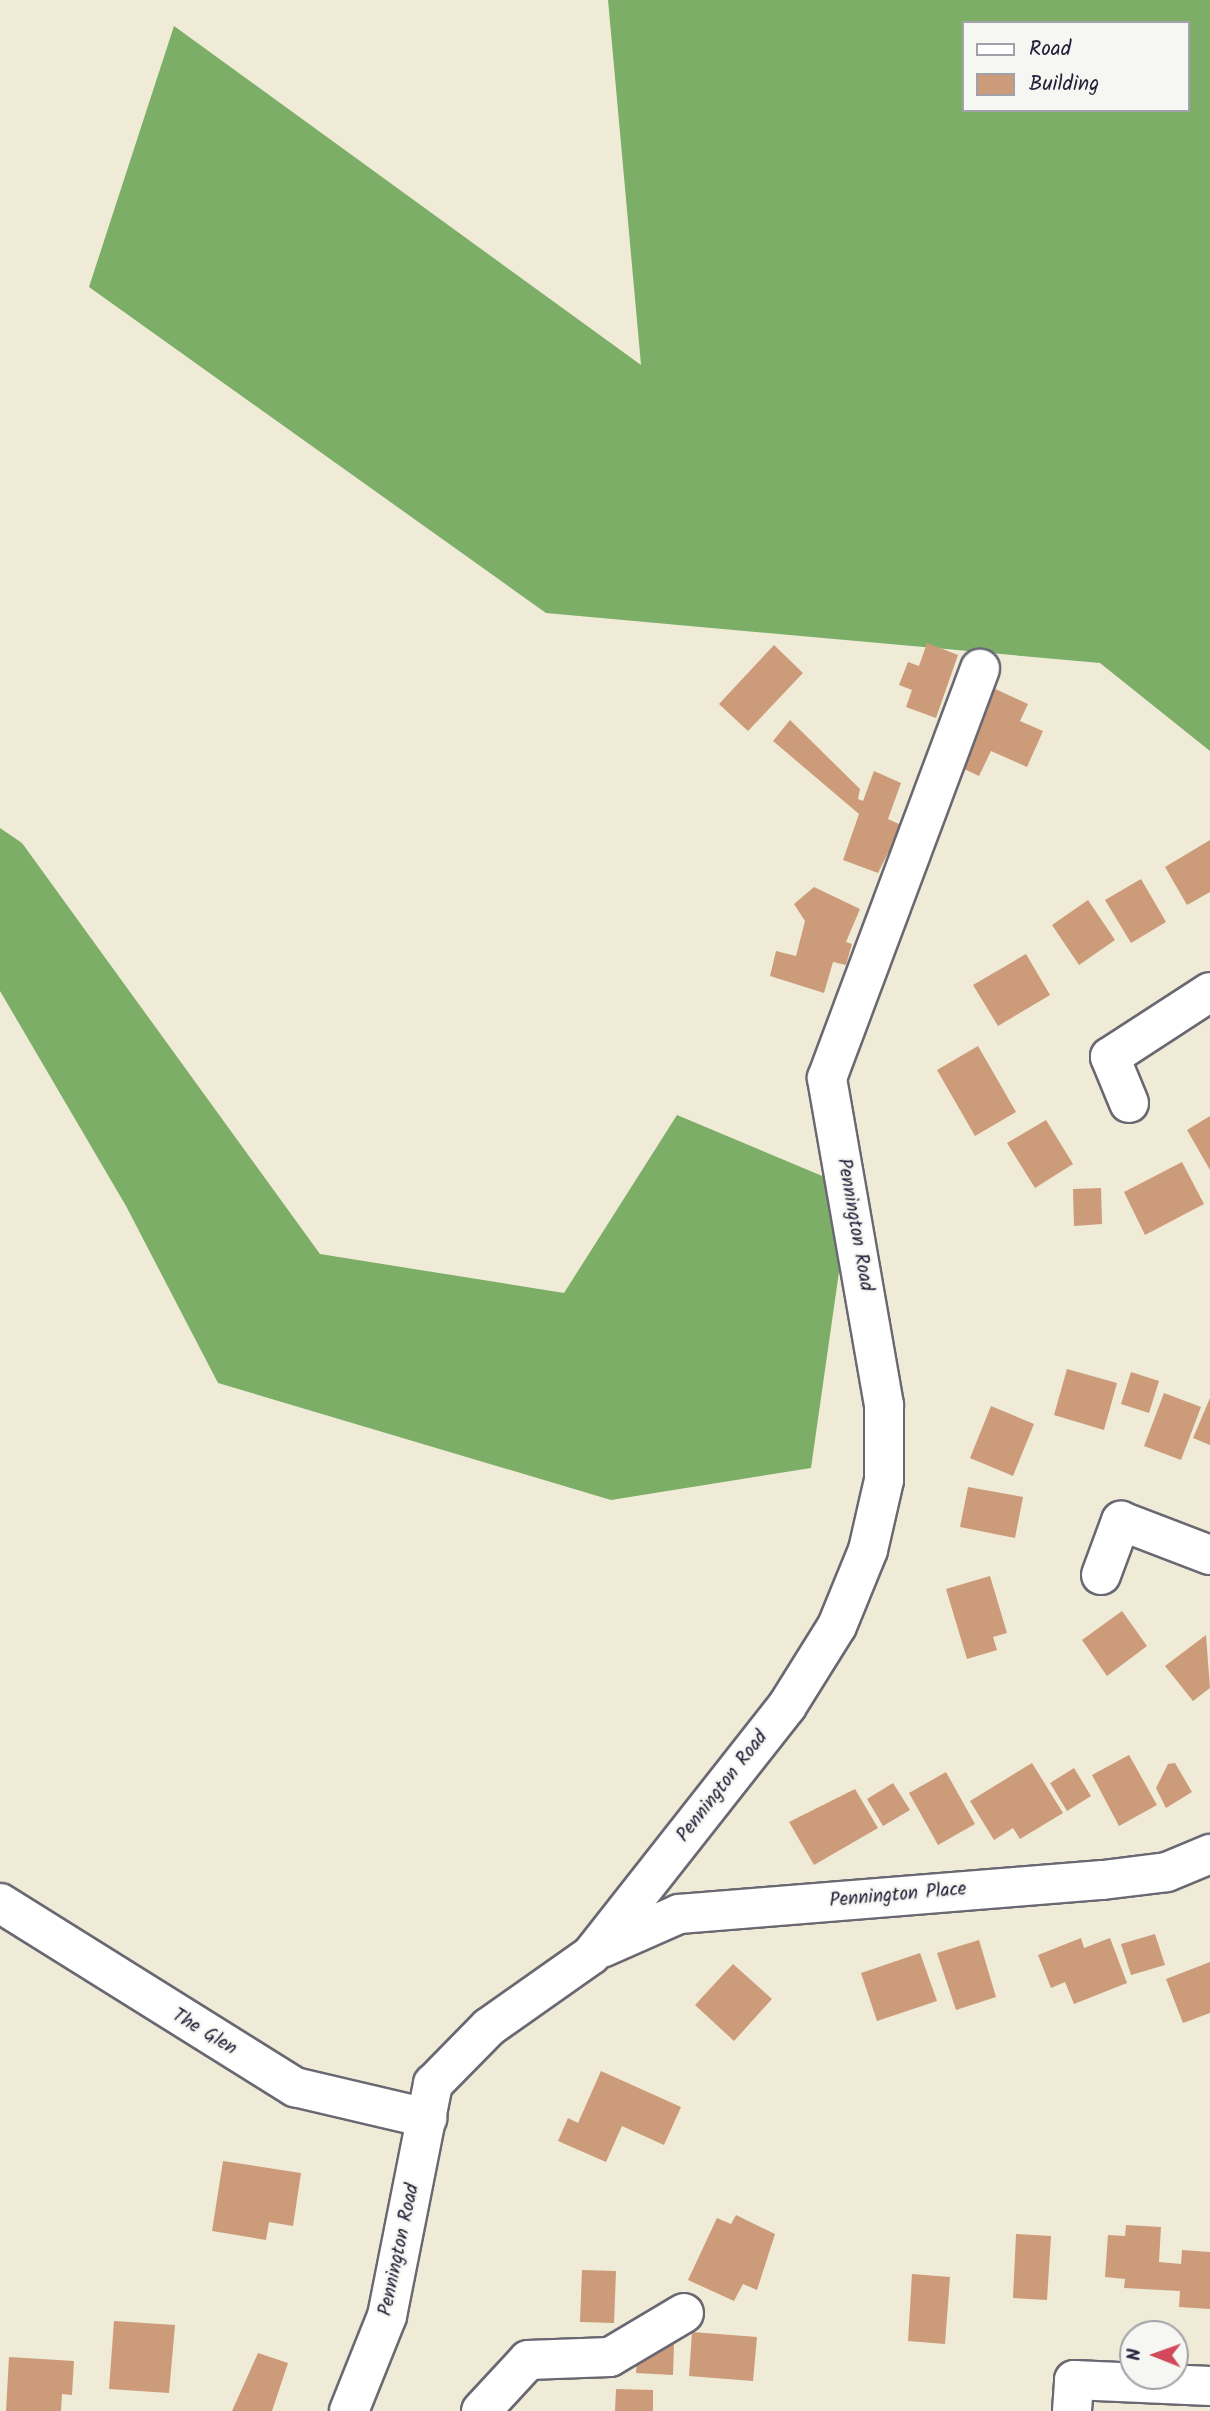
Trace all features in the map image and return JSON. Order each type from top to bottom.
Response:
[{"type":"street","name":"Pennington Road","points":[[349,2411],[387,2316],[433,2084],[489,2026],[591,1955],[787,1706],[837,1626],[868,1550],[884,1480],[884,1405],[827,1079],[980,669]]},
{"type":"street","points":[[1129,1103],[1110,1057],[1210,992]]},
{"type":"street","points":[[1101,1575],[1121,1521],[1210,1555]]},
{"type":"street","name":"Pennington Place","points":[[591,1955],[622,1934],[680,1914],[1103,1880],[1167,1872],[1210,1854]]},
{"type":"street","name":"The Glen","points":[[0,1903],[295,2087],[427,2118]]},
{"type":"street","points":[[481,2411],[528,2360],[610,2357],[684,2313]]},
{"type":"street","points":[[1072,2411],[1074,2380],[1210,2386]]},
{"type":"green space","points":[[608,0],[1210,0],[1210,751],[1100,663],[546,613],[89,287],[174,26],[641,365]]},
{"type":"green space","points":[[0,828],[22,843],[320,1254],[564,1293],[677,1115],[851,1188],[811,1468],[611,1500],[218,1383],[126,1206],[0,991]]},
{"type":"building","points":[[927,643],[958,655],[936,718],[906,707],[912,690],[899,685],[908,662],[919,666]]},
{"type":"building","points":[[774,645],[803,673],[748,731],[719,704]]},
{"type":"building","points":[[989,686],[1028,704],[1020,721],[1043,731],[1027,767],[991,751],[979,776],[947,761]]},
{"type":"building","points":[[790,720],[860,789],[858,799],[863,801],[874,771],[901,783],[888,819],[912,830],[899,858],[888,853],[878,873],[843,860],[859,814],[773,741]]},
{"type":"building","points":[[1210,840],[1210,892],[1187,905],[1165,867]]},
{"type":"building","points":[[1141,879],[1166,922],[1131,943],[1105,900]]},
{"type":"building","points":[[814,887],[860,909],[846,942],[852,944],[846,965],[833,962],[824,993],[770,976],[776,951],[796,956],[805,921],[794,904]]},
{"type":"building","points":[[1088,900],[1115,940],[1079,965],[1052,925]]},
{"type":"building","points":[[1026,954],[1050,995],[998,1026],[973,985]]},
{"type":"building","points":[[978,1046],[1016,1112],[975,1136],[937,1070]]},
{"type":"building","points":[[1210,1116],[1210,1170],[1187,1130]]},
{"type":"building","points":[[1046,1120],[1073,1164],[1035,1188],[1007,1143]]},
{"type":"building","points":[[1182,1162],[1204,1204],[1145,1235],[1124,1192]]},
{"type":"building","points":[[1101,1188],[1102,1224],[1074,1226],[1073,1189]]},
{"type":"building","points":[[1067,1369],[1117,1383],[1104,1430],[1054,1415]]},
{"type":"building","points":[[1131,1372],[1159,1381],[1149,1413],[1121,1404]]},
{"type":"building","points":[[1164,1393],[1201,1407],[1181,1460],[1144,1446]]},
{"type":"building","points":[[1210,1398],[1210,1445],[1193,1438]]},
{"type":"building","points":[[991,1406],[1034,1424],[1013,1476],[970,1458]]},
{"type":"building","points":[[968,1487],[1023,1497],[1015,1538],[960,1527]]},
{"type":"building","points":[[990,1576],[1007,1633],[993,1637],[997,1650],[967,1659],[946,1589]]},
{"type":"building","points":[[1122,1611],[1147,1646],[1107,1676],[1082,1640]]},
{"type":"building","points":[[1206,1635],[1210,1688],[1193,1701],[1165,1666]]},
{"type":"building","points":[[1129,1755],[1157,1805],[1119,1826],[1092,1775]]},
{"type":"building","points":[[1032,1763],[1063,1813],[1020,1839],[1013,1828],[994,1840],[970,1801]]},
{"type":"building","points":[[1175,1763],[1192,1792],[1166,1808],[1156,1788],[1168,1764]]},
{"type":"building","points":[[1074,1768],[1091,1796],[1067,1811],[1050,1783]]},
{"type":"building","points":[[946,1772],[975,1824],[938,1845],[909,1793]]},
{"type":"building","points":[[893,1783],[910,1810],[883,1826],[867,1799]]},
{"type":"building","points":[[855,1789],[878,1828],[814,1865],[789,1822]]},
{"type":"building","points":[[1155,1934],[1165,1965],[1131,1975],[1121,1944]]},
{"type":"building","points":[[1081,1938],[1084,1948],[1110,1938],[1127,1983],[1074,2004],[1065,1982],[1051,1988],[1038,1955]]},
{"type":"building","points":[[979,1940],[996,1997],[956,2010],[937,1953]]},
{"type":"building","points":[[920,1953],[937,2001],[877,2021],[861,1973]]},
{"type":"building","points":[[1210,1962],[1210,2013],[1183,2023],[1166,1979]]},
{"type":"building","points":[[733,1964],[772,1999],[734,2041],[695,2005]]},
{"type":"building","points":[[601,2071],[681,2107],[664,2145],[622,2126],[606,2162],[558,2141],[568,2118],[578,2123]]},
{"type":"building","points":[[223,2161],[301,2173],[293,2226],[269,2222],[266,2240],[212,2231]]},
{"type":"building","points":[[736,2215],[775,2234],[757,2290],[743,2284],[734,2301],[688,2280],[717,2218],[731,2224]]},
{"type":"building","points":[[1126,2225],[1161,2227],[1159,2262],[1181,2264],[1182,2250],[1210,2252],[1210,2309],[1179,2307],[1180,2291],[1124,2288],[1125,2279],[1105,2277],[1108,2235],[1125,2236]]},
{"type":"building","points":[[1016,2234],[1051,2236],[1047,2300],[1013,2298]]},
{"type":"building","points":[[582,2270],[616,2271],[614,2323],[580,2322]]},
{"type":"building","points":[[912,2274],[950,2277],[945,2344],[908,2341]]},
{"type":"building","points":[[114,2321],[175,2325],[169,2393],[109,2389]]},
{"type":"building","points":[[692,2332],[757,2337],[753,2381],[689,2376]]},
{"type":"building","points":[[638,2342],[674,2344],[673,2375],[636,2373]]},
{"type":"building","points":[[258,2353],[288,2363],[272,2411],[232,2411]]},
{"type":"building","points":[[9,2357],[74,2361],[72,2395],[62,2394],[61,2411],[6,2411]]},
{"type":"building","points":[[616,2389],[653,2390],[653,2411],[615,2411]]}]
